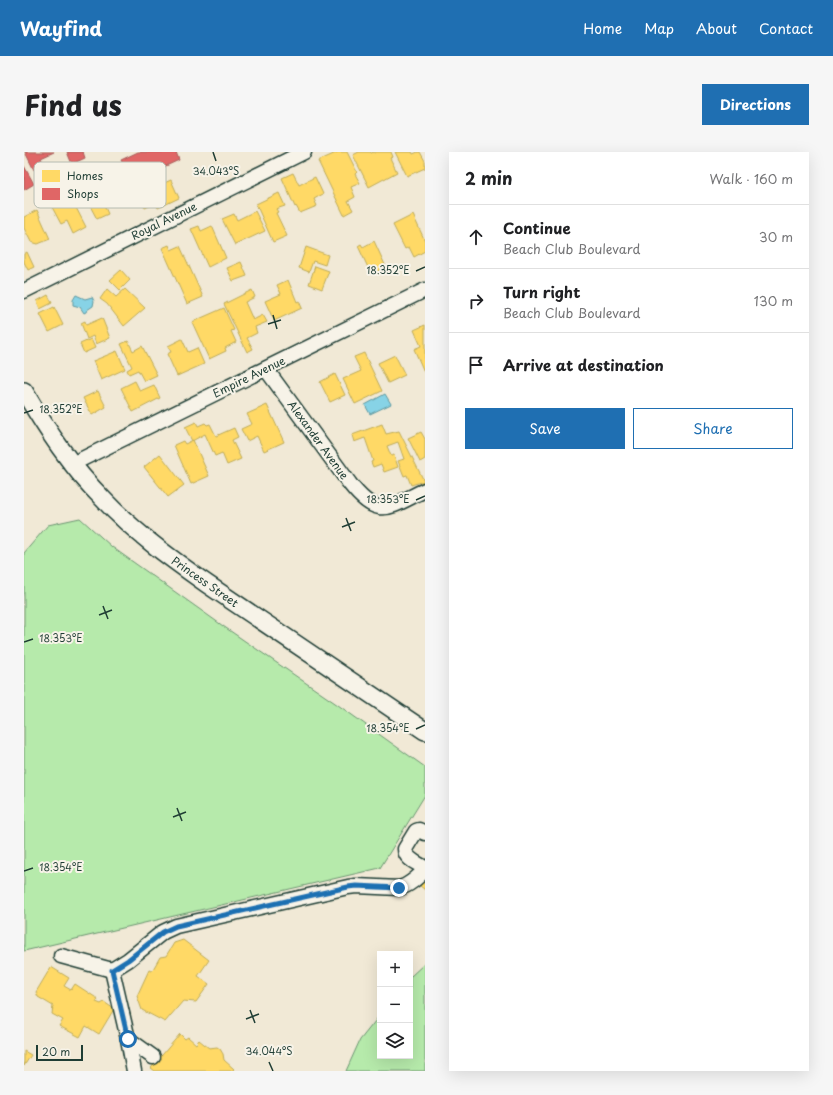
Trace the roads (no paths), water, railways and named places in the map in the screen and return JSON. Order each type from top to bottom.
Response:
[{"type":"street","name":"Royal Avenue","points":[[24,291],[304,152]]},
{"type":"street","name":"Empire Avenue","points":[[72,464],[425,290]]},
{"type":"street","name":"Alexander Avenue","points":[[266,369],[352,488],[364,500],[374,507],[389,507],[425,490]]},
{"type":"street","name":"Princess Street","points":[[24,391],[43,423],[72,464],[102,499],[140,533],[174,561],[207,584],[425,731]]},
{"type":"street","points":[[61,956],[112,970],[128,960],[163,932],[176,926],[348,887],[403,888],[417,878],[425,869],[408,857],[405,849],[416,831],[419,830],[425,833]]},
{"type":"street","points":[[112,970],[134,1071]]},
{"type":"street","points":[[128,1039],[153,1057]]},
{"type":"water","points":[[76,295],[85,299],[92,297],[94,301],[93,306],[84,313],[80,307],[73,305],[73,300]]},
{"type":"water","points":[[385,394],[391,404],[370,414],[365,405]]}]
